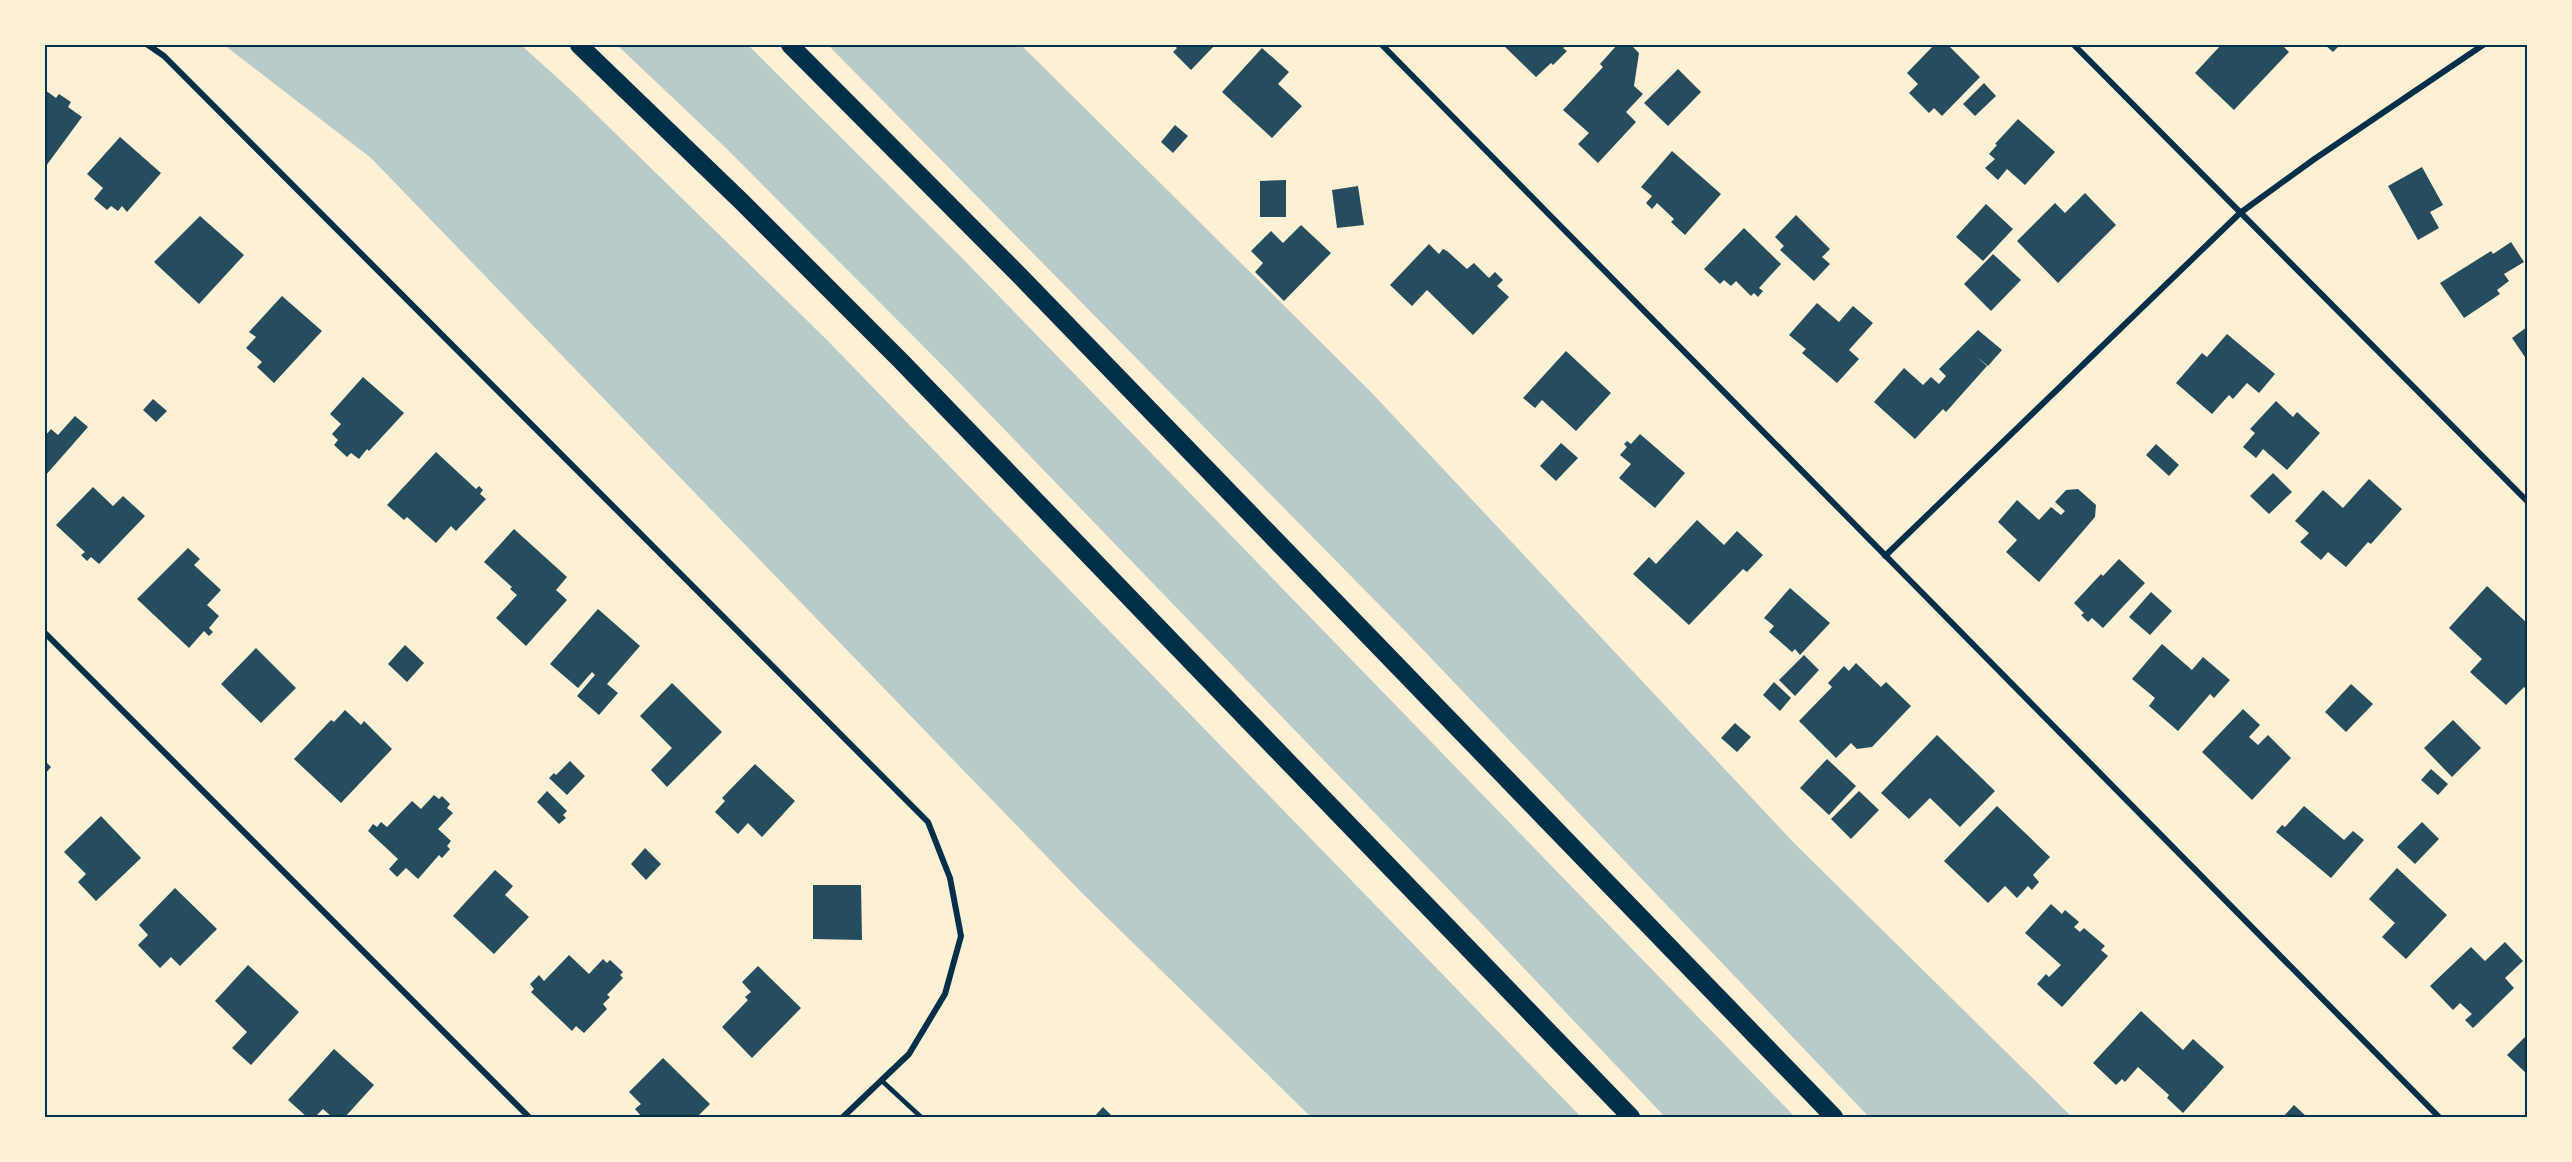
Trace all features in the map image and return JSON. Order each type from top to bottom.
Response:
[{"type":"highway","points":[[579,45],[742,202],[917,378],[1631,1117]]},
{"type":"highway","points":[[790,45],[1006,261],[1834,1117]]},
{"type":"street","points":[[148,45],[164,56],[928,822],[950,878],[961,936],[945,994],[909,1054],[843,1117]]},
{"type":"street","points":[[1382,45],[2439,1117]]},
{"type":"street","points":[[2074,45],[2527,501]]},
{"type":"street","points":[[1885,556],[2241,213],[2313,160],[2483,45]]},
{"type":"street","points":[[45,633],[529,1117]]},
{"type":"lane","points":[[880,1080],[921,1117]]},
{"type":"shaded area","points":[[224,45],[521,45],[573,92],[825,338],[1581,1117],[1311,1117],[1081,892],[371,158]]},
{"type":"shaded area","points":[[617,45],[748,45],[961,257],[1795,1117],[1665,1117],[945,368],[728,150]]},
{"type":"shaded area","points":[[828,45],[1021,45],[1370,391],[1794,843],[2072,1117],[1869,1117],[1408,634]]},
{"type":"building","points":[[1174,45],[1215,45],[1191,70],[1173,52],[1177,48]]},
{"type":"building","points":[[1503,45],[1567,45],[1563,48],[1567,51],[1536,77]]},
{"type":"building","points":[[1617,45],[1631,45],[1639,53],[1634,86],[1643,94],[1626,112],[1636,122],[1598,163],[1578,144],[1589,133],[1563,110],[1603,67],[1600,64]]},
{"type":"building","points":[[1934,45],[1948,45],[1980,77],[1942,116],[1934,108],[1929,113],[1909,93],[1918,84],[1907,73]]},
{"type":"building","points":[[2221,45],[2282,45],[2289,52],[2234,110],[2195,73]]},
{"type":"building","points":[[2325,45],[2340,45],[2333,52]]},
{"type":"building","points":[[1262,48],[1289,72],[1278,84],[1302,106],[1272,138],[1222,92]]},
{"type":"building","points":[[1678,69],[1701,92],[1668,126],[1644,103]]},
{"type":"building","points":[[1984,83],[1996,96],[1975,116],[1963,104]]},
{"type":"building","points":[[45,90],[56,98],[59,94],[71,102],[68,107],[82,117],[46,166]]},
{"type":"building","points":[[2018,119],[2055,152],[2025,185],[2007,169],[1998,180],[1985,168],[1995,159],[1989,154],[1997,145],[1995,144]]},
{"type":"building","points":[[1175,125],[1188,136],[1173,153],[1161,142]]},
{"type":"building","points":[[120,137],[161,173],[127,212],[122,206],[118,211],[111,206],[107,210],[94,199],[103,188],[87,174]]},
{"type":"building","points":[[1672,151],[1721,194],[1685,235],[1671,222],[1674,219],[1657,203],[1652,209],[1646,203],[1652,196],[1641,187]]},
{"type":"building","points":[[2422,167],[2443,205],[2430,212],[2439,228],[2418,240],[2388,186]]},
{"type":"building","points":[[1286,180],[1286,217],[1260,217],[1260,181]]},
{"type":"building","points":[[1358,186],[1364,225],[1337,228],[1332,190]]},
{"type":"building","points":[[2085,193],[2116,225],[2058,283],[2017,241],[2055,203],[2065,213]]},
{"type":"building","points":[[1986,204],[2013,229],[1983,261],[1956,237]]},
{"type":"building","points":[[1796,215],[1830,249],[1822,257],[1830,264],[1814,281],[1780,250],[1784,246],[1775,237]]},
{"type":"building","points":[[200,216],[244,255],[199,304],[154,262]]},
{"type":"building","points":[[1301,225],[1331,253],[1284,301],[1255,272],[1263,263],[1251,251],[1271,231],[1283,243]]},
{"type":"building","points":[[1744,228],[1781,264],[1759,288],[1763,291],[1758,297],[1754,293],[1751,296],[1736,281],[1731,286],[1724,280],[1720,284],[1704,269]]},
{"type":"building","points":[[2511,242],[2524,262],[2504,274],[2509,281],[2497,290],[2500,294],[2464,318],[2440,283],[2491,251],[2493,254]]},
{"type":"building","points":[[1429,244],[1439,254],[1443,249],[1447,251],[1467,269],[1474,263],[1489,278],[1495,272],[1503,280],[1497,286],[1509,297],[1473,335],[1427,290],[1412,306],[1390,285]]},
{"type":"building","points":[[1993,254],[2021,280],[1991,311],[1964,284]]},
{"type":"building","points":[[282,296],[322,331],[274,383],[257,367],[262,362],[246,348],[256,337],[249,332]]},
{"type":"building","points":[[1817,303],[1839,322],[1853,306],[1873,323],[1849,350],[1859,359],[1837,383],[1802,353],[1806,349],[1789,335]]},
{"type":"building","points":[[2527,327],[2527,360],[2512,338]]},
{"type":"building","points":[[1978,330],[2002,350],[1988,366],[1976,356],[1987,366],[1946,412],[1943,409],[1915,439],[1874,402],[1904,368],[1923,385],[1931,377],[1939,384],[1946,376],[1939,369]]},
{"type":"building","points":[[2227,334],[2275,374],[2259,393],[2247,383],[2233,399],[2229,395],[2212,414],[2176,383],[2202,353],[2207,357]]},
{"type":"building","points":[[1566,351],[1611,393],[1576,431],[1542,400],[1535,408],[1523,398]]},
{"type":"building","points":[[363,377],[404,413],[359,459],[351,453],[347,457],[334,445],[338,440],[332,434],[341,424],[330,414]]},
{"type":"building","points":[[153,399],[167,411],[156,422],[143,410]]},
{"type":"building","points":[[2276,401],[2293,417],[2297,412],[2320,433],[2287,470],[2263,449],[2256,458],[2243,447],[2255,433],[2250,429]]},
{"type":"building","points":[[75,416],[88,427],[45,476],[45,436],[51,429],[58,435]]},
{"type":"building","points":[[1640,434],[1685,473],[1655,508],[1619,478],[1631,464],[1620,455],[1627,447],[1624,444],[1627,441],[1631,444]]},
{"type":"building","points":[[1561,443],[1578,458],[1556,481],[1540,466]]},
{"type":"building","points":[[2156,444],[2179,465],[2169,476],[2146,455]]},
{"type":"building","points":[[436,452],[476,489],[479,486],[483,490],[480,494],[486,499],[456,531],[451,526],[436,543],[407,517],[404,520],[387,505]]},
{"type":"building","points":[[2273,473],[2292,492],[2269,514],[2250,496]]},
{"type":"building","points":[[2369,479],[2402,509],[2371,544],[2368,542],[2346,567],[2328,552],[2321,560],[2300,542],[2309,533],[2295,521],[2323,490],[2343,508]]},
{"type":"building","points":[[93,487],[113,506],[123,496],[145,516],[99,564],[91,557],[87,561],[81,555],[85,552],[56,525]]},
{"type":"building","points":[[2078,489],[2096,505],[2095,517],[2039,582],[2006,552],[2017,540],[1998,522],[2017,500],[2039,520],[2051,507],[2061,515],[2065,511],[2055,502],[2066,490]]},
{"type":"building","points":[[1697,520],[1724,545],[1737,531],[1763,555],[1747,572],[1743,569],[1689,625],[1633,574],[1649,557],[1656,564]]},
{"type":"building","points":[[514,529],[567,577],[556,590],[567,600],[526,646],[496,618],[517,595],[510,589],[512,587],[484,562]]},
{"type":"building","points":[[188,548],[200,559],[194,565],[221,590],[207,605],[219,616],[209,628],[213,632],[209,636],[204,631],[189,648],[137,599]]},
{"type":"building","points":[[2119,559],[2145,583],[2103,628],[2092,618],[2088,622],[2081,615],[2084,613],[2074,603],[2101,574],[2103,576]]},
{"type":"building","points":[[2487,586],[2527,623],[2527,690],[2524,687],[2506,705],[2470,672],[2482,659],[2449,628]]},
{"type":"building","points":[[1790,588],[1830,623],[1800,655],[1795,649],[1792,652],[1769,632],[1774,626],[1764,618]]},
{"type":"building","points":[[2151,592],[2172,611],[2150,635],[2129,617]]},
{"type":"building","points":[[598,609],[640,646],[607,684],[618,693],[599,715],[577,696],[595,675],[592,672],[578,688],[550,664]]},
{"type":"building","points":[[2162,644],[2192,670],[2203,657],[2230,680],[2214,698],[2210,694],[2178,731],[2149,706],[2155,698],[2132,679]]},
{"type":"building","points":[[405,645],[424,663],[407,682],[388,664]]},
{"type":"building","points":[[256,648],[296,688],[261,723],[221,684]]},
{"type":"building","points":[[1804,655],[1819,670],[1795,696],[1779,680]]},
{"type":"building","points":[[1856,663],[1881,687],[1886,682],[1911,706],[1872,747],[1857,749],[1851,743],[1836,758],[1799,721],[1832,687],[1828,683],[1844,666],[1849,671]]},
{"type":"building","points":[[1774,682],[1791,698],[1780,711],[1763,695]]},
{"type":"building","points":[[672,683],[722,732],[667,787],[651,770],[672,748],[640,716]]},
{"type":"building","points":[[2351,684],[2373,704],[2346,732],[2325,712]]},
{"type":"building","points":[[2243,709],[2260,725],[2249,737],[2258,745],[2268,735],[2291,758],[2252,800],[2202,752]]},
{"type":"building","points":[[345,710],[361,725],[364,721],[392,749],[341,803],[294,759],[331,720],[334,722]]},
{"type":"building","points":[[2453,720],[2481,748],[2452,777],[2424,748]]},
{"type":"building","points":[[1735,723],[1751,737],[1737,752],[1721,738]]},
{"type":"building","points":[[1937,735],[1995,791],[1960,827],[1930,798],[1909,819],[1881,793]]},
{"type":"building","points":[[1827,759],[1856,786],[1829,815],[1800,788]]},
{"type":"building","points":[[45,761],[51,767],[45,774]]},
{"type":"building","points":[[570,761],[585,776],[567,795],[549,778],[554,773],[556,775]]},
{"type":"building","points":[[755,764],[795,801],[762,837],[748,823],[738,834],[715,812],[725,801],[722,798]]},
{"type":"building","points":[[2431,769],[2448,784],[2438,795],[2421,780]]},
{"type":"building","points":[[547,791],[567,811],[563,815],[566,818],[559,824],[537,802]]},
{"type":"building","points":[[1859,791],[1879,810],[1851,839],[1831,819]]},
{"type":"building","points":[[434,795],[439,799],[442,796],[450,804],[447,808],[453,813],[438,829],[451,841],[447,846],[450,849],[442,858],[439,855],[418,879],[406,868],[397,877],[389,869],[398,859],[368,831],[373,824],[377,827],[381,822],[387,827],[412,801],[421,809]]},
{"type":"building","points":[[1997,806],[2050,857],[2033,875],[2039,882],[2032,890],[2028,886],[2017,898],[2005,886],[1988,903],[1944,861]]},
{"type":"building","points":[[2304,806],[2344,840],[2353,831],[2364,840],[2331,878],[2276,832],[2282,825],[2285,827]]},
{"type":"building","points":[[101,816],[141,858],[96,901],[78,882],[86,874],[64,852]]},
{"type":"building","points":[[2422,822],[2439,839],[2415,864],[2397,847]]},
{"type":"building","points":[[645,848],[661,864],[646,880],[631,864]]},
{"type":"building","points":[[2397,868],[2447,915],[2406,959],[2382,937],[2395,923],[2369,899]]},
{"type":"building","points":[[495,870],[513,886],[505,895],[529,917],[494,954],[453,916]]},
{"type":"building","points":[[813,885],[861,885],[862,940],[813,939]]},
{"type":"building","points":[[175,888],[217,929],[180,966],[171,957],[160,968],[138,945],[148,935],[139,925]]},
{"type":"building","points":[[2051,904],[2062,914],[2065,910],[2079,922],[2074,927],[2080,932],[2084,928],[2105,946],[2101,950],[2108,956],[2062,1007],[2037,984],[2046,974],[2049,977],[2061,965],[2025,933]]},
{"type":"building","points":[[2505,942],[2523,961],[2505,978],[2514,988],[2473,1028],[2465,1020],[2472,1014],[2460,1003],[2453,1010],[2430,986],[2471,947],[2485,961]]},
{"type":"building","points":[[569,955],[589,974],[603,959],[607,963],[610,960],[623,972],[620,975],[623,978],[607,995],[610,997],[603,1004],[607,1009],[584,1033],[576,1026],[572,1031],[531,992],[534,989],[530,984],[539,975],[544,981]]},
{"type":"building","points":[[248,965],[299,1012],[251,1065],[232,1048],[247,1032],[215,1001]]},
{"type":"building","points":[[758,966],[801,1008],[752,1058],[722,1027],[748,1000],[745,997],[751,992],[742,982]]},
{"type":"building","points":[[2141,1011],[2183,1050],[2193,1039],[2224,1067],[2183,1113],[2167,1098],[2169,1095],[2138,1067],[2125,1082],[2122,1079],[2116,1085],[2093,1063]]},
{"type":"building","points":[[2527,1035],[2527,1074],[2507,1055]]},
{"type":"building","points":[[334,1049],[374,1085],[345,1117],[332,1117],[323,1109],[315,1117],[307,1117],[288,1100]]},
{"type":"building","points":[[663,1058],[710,1104],[697,1117],[642,1117],[635,1109],[641,1104],[629,1092]]},
{"type":"building","points":[[2294,1105],[2307,1117],[2283,1117]]},
{"type":"building","points":[[1103,1107],[1113,1117],[1094,1117]]}]
